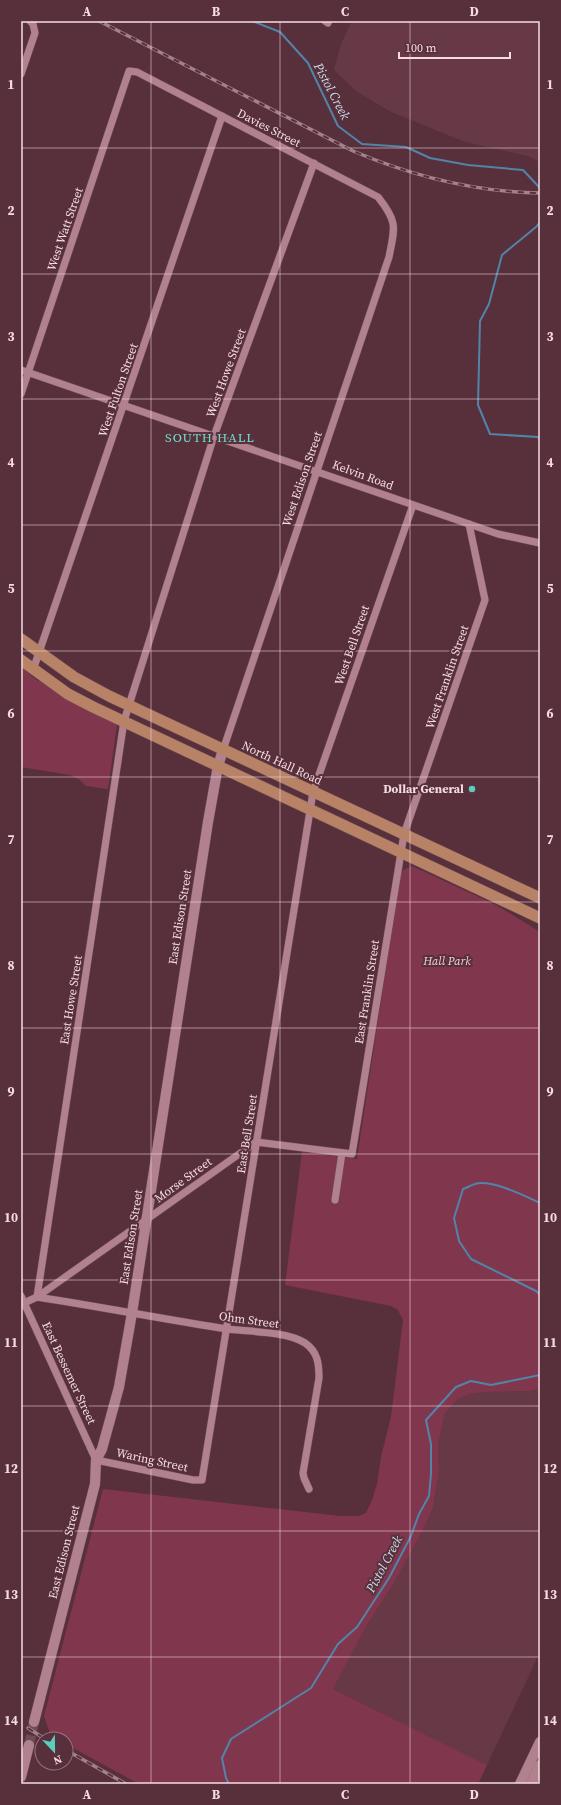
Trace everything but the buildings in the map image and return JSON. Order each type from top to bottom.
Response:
[{"type":"main road","name":"North Hall Road","points":[[21,639],[74,677],[129,706],[538,897]]},
{"type":"main road","points":[[21,660],[68,694],[540,918]]},
{"type":"street","points":[[21,74],[35,33],[32,23]]},
{"type":"street","name":"Davies Street","points":[[129,71],[137,72],[378,197],[392,214]]},
{"type":"street","name":"West Watt Street","points":[[21,394],[129,71]]},
{"type":"street","name":"West Fulton Street","points":[[33,670],[40,654],[222,116]]},
{"type":"street","name":"West Howe Street","points":[[129,706],[214,436],[314,163]]},
{"type":"street","name":"West Edison Street","points":[[223,750],[388,257],[394,233],[392,214]]},
{"type":"street","name":"Kelvin Road","points":[[21,370],[316,470],[498,534],[540,543]]},
{"type":"street","name":"West Bell Street","points":[[313,792],[413,505]]},
{"type":"street","name":"West Franklin Street","points":[[404,834],[485,600],[469,524]]},
{"type":"street","name":"East Howe Street","points":[[37,1297],[124,721],[129,706]]},
{"type":"street","name":"East Edison Street","points":[[34,1722],[95,1484],[96,1460],[102,1449],[119,1387],[147,1219],[208,822],[218,766],[223,750]]},
{"type":"street","name":"East Bell Street","points":[[202,1480],[228,1329],[256,1142],[313,792]]},
{"type":"street","name":"East Franklin Street","points":[[342,1153],[352,1154],[404,834]]},
{"type":"street","points":[[256,1142],[342,1153],[336,1200]]},
{"type":"street","name":"Morse Street","points":[[22,1300],[37,1297],[256,1142]]},
{"type":"street","name":"Ohm Street","points":[[37,1297],[228,1329],[296,1338],[311,1349],[317,1357],[318,1378],[303,1473],[309,1489]]},
{"type":"street","name":"East Bessemer Street","points":[[22,1300],[96,1460]]},
{"type":"street","name":"Waring Street","points":[[96,1460],[193,1480],[202,1480]]},
{"type":"street","points":[[520,1784],[540,1742]]},
{"type":"street","points":[[21,1777],[29,1745]]},
{"type":"street","points":[[531,1784],[540,1765]]},
{"type":"shaded area","points":[[350,21],[540,21],[540,162],[528,156],[466,142],[450,136],[389,111],[356,91],[334,70],[341,44],[351,23]]},
{"type":"shaded area","points":[[540,1389],[540,1652],[487,1765],[333,1689],[367,1625],[394,1583],[423,1530],[433,1508],[439,1471],[438,1445],[445,1413],[457,1400],[469,1394],[483,1392],[529,1391]]},
{"type":"green space","points":[[21,667],[38,681],[41,681],[117,724],[108,789],[86,786],[80,780],[70,775],[21,767]]},
{"type":"green space","name":"Hall Park","points":[[412,866],[496,905],[540,932],[540,1389],[529,1391],[483,1392],[469,1394],[457,1400],[445,1413],[438,1445],[439,1471],[433,1508],[423,1530],[394,1583],[367,1625],[333,1689],[487,1765],[478,1784],[139,1784],[74,1748],[74,1731],[49,1731],[44,1716],[103,1489],[340,1516],[359,1516],[366,1513],[377,1484],[381,1457],[391,1417],[403,1320],[398,1310],[391,1306],[285,1285],[302,1152],[357,1159],[400,876],[403,870]]},
{"type":"waterway","name":"Pistol Creek","points":[[252,21],[280,32],[308,63],[338,126],[362,144],[406,147],[430,158],[468,165],[523,170],[540,188]]},
{"type":"waterway","name":"Pistol Creek","points":[[540,222],[502,255],[489,304],[480,321],[478,405],[490,434],[538,437],[540,440]]},
{"type":"waterway","name":"Pistol Creek","points":[[540,1203],[499,1186],[482,1183],[475,1184],[463,1189],[454,1218],[459,1241],[471,1259],[536,1291],[540,1295]]},
{"type":"waterway","name":"Pistol Creek","points":[[229,1784],[226,1778],[222,1758],[231,1739],[311,1688],[338,1644],[357,1627],[389,1578],[411,1536],[419,1514],[429,1496],[431,1444],[426,1420],[456,1387],[471,1381],[491,1385],[540,1375]]},
{"type":"tunnel","points":[[29,1745],[34,1722]]},
{"type":"railway","points":[[99,21],[353,151],[375,160],[421,175],[468,186],[492,190],[540,193]]},
{"type":"railway","points":[[28,1728],[34,1732]]},
{"type":"railway","points":[[74,1755],[126,1784]]},
{"type":"place","name":"Dollar General","points":[[472,789]]},
{"type":"district","name":"SOUTH HALL","points":[[210,437]]}]
